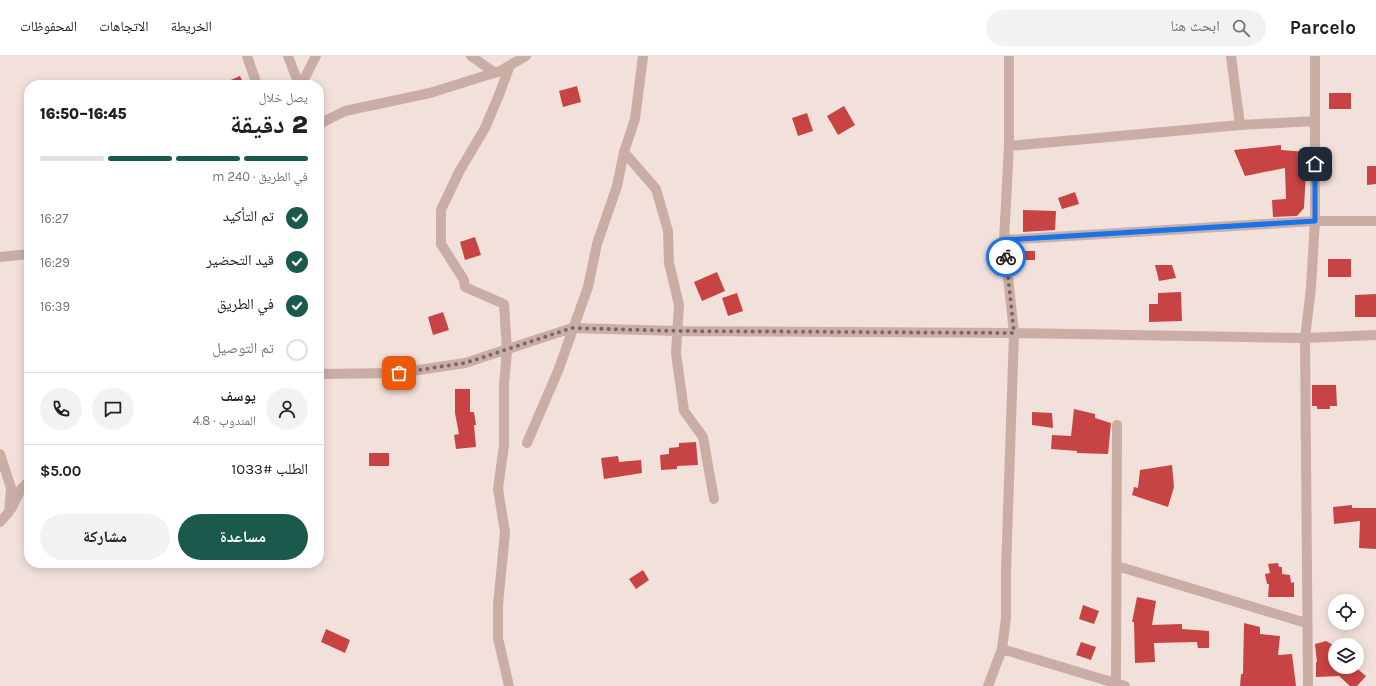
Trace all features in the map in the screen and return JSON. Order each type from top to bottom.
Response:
[{"type":"street","points":[[247,56],[254,80]]},
{"type":"street","points":[[288,56],[298,80]]},
{"type":"street","points":[[303,80],[316,56]]},
{"type":"street","points":[[471,56],[495,72]]},
{"type":"street","points":[[324,121],[344,111],[430,93],[495,72],[526,56]]},
{"type":"street","points":[[527,443],[558,372],[572,328],[588,287],[597,244],[617,186],[624,152],[634,119],[643,56]]},
{"type":"street","points":[[988,686],[1002,649],[1006,618],[1006,562],[1014,333],[1004,240],[1009,146],[1009,56]]},
{"type":"street","points":[[1231,56],[1240,126]]},
{"type":"street","points":[[1308,686],[1306,623],[1305,338],[1311,288],[1315,221],[1315,56]]},
{"type":"street","points":[[509,686],[498,638],[498,605],[505,532],[498,488],[504,445],[504,385],[507,350],[504,304],[465,287],[464,280],[441,244],[441,210],[459,172],[485,128],[510,65]]},
{"type":"street","points":[[1009,146],[1315,121]]},
{"type":"street","points":[[624,152],[656,189],[668,231],[669,263],[679,305],[676,353],[684,412],[703,437],[714,499]]},
{"type":"street","points":[[1004,240],[1315,221],[1376,221]]},
{"type":"street","points":[[0,258],[24,255]]},
{"type":"street","points":[[324,374],[399,373],[465,363],[572,328],[678,331],[1014,333],[1305,338],[1376,335]]},
{"type":"street","points":[[1002,649],[1121,685],[1117,566],[1116,426]]},
{"type":"street","points":[[0,454],[11,488],[9,512]]},
{"type":"street","points":[[0,522],[9,512],[24,486]]},
{"type":"street","points":[[1117,566],[1306,623]]},
{"type":"building","points":[[240,76],[242,80],[231,80]]},
{"type":"building","points":[[577,86],[581,102],[563,107],[559,91]]},
{"type":"building","points":[[1329,93],[1351,93],[1351,109],[1329,109]]},
{"type":"building","points":[[844,106],[855,125],[838,135],[827,116]]},
{"type":"building","points":[[807,113],[813,131],[798,136],[792,118]]},
{"type":"building","points":[[1281,145],[1281,150],[1307,152],[1304,208],[1297,216],[1273,217],[1272,200],[1286,199],[1285,168],[1245,176],[1234,150]]},
{"type":"building","points":[[1367,166],[1376,166],[1376,184],[1367,185]]},
{"type":"building","points":[[1075,192],[1079,204],[1062,209],[1058,198]]},
{"type":"building","points":[[1023,210],[1056,211],[1055,230],[1023,232]]},
{"type":"building","points":[[475,237],[481,255],[465,260],[460,242]]},
{"type":"building","points":[[1025,251],[1035,251],[1035,260],[1025,260]]},
{"type":"building","points":[[1328,259],[1351,259],[1351,277],[1328,277]]},
{"type":"building","points":[[1155,265],[1172,265],[1176,278],[1159,281]]},
{"type":"building","points":[[717,272],[725,291],[702,301],[694,282]]},
{"type":"building","points":[[1181,292],[1182,321],[1149,322],[1149,304],[1158,304],[1158,293]]},
{"type":"building","points":[[737,293],[743,311],[728,316],[722,298]]},
{"type":"building","points":[[1376,294],[1376,317],[1355,317],[1355,295]]},
{"type":"building","points":[[443,312],[449,330],[433,335],[428,317]]},
{"type":"building","points":[[1312,385],[1336,385],[1337,406],[1330,406],[1330,409],[1317,409],[1317,406],[1312,406]]},
{"type":"building","points":[[455,389],[470,389],[470,412],[474,412],[476,425],[474,425],[476,447],[456,449],[454,435],[459,434],[455,413]]},
{"type":"building","points":[[1074,409],[1095,414],[1095,418],[1111,423],[1108,454],[1077,453],[1077,451],[1051,449],[1052,435],[1071,436]]},
{"type":"building","points":[[1032,412],[1052,413],[1053,428],[1032,425]]},
{"type":"building","points":[[696,442],[698,465],[677,466],[677,469],[661,470],[660,455],[669,454],[669,448],[679,447],[679,443]]},
{"type":"building","points":[[369,453],[389,453],[389,466],[369,466]]},
{"type":"building","points":[[618,456],[619,462],[641,460],[642,473],[604,479],[601,458]]},
{"type":"building","points":[[1172,465],[1174,487],[1168,507],[1132,495],[1134,487],[1138,488],[1140,470]]},
{"type":"building","points":[[1352,505],[1352,508],[1376,508],[1376,549],[1359,548],[1360,521],[1334,524],[1333,507]]},
{"type":"building","points":[[1278,563],[1279,567],[1282,567],[1282,574],[1290,575],[1291,583],[1294,582],[1294,597],[1268,597],[1269,584],[1267,584],[1265,574],[1270,573],[1268,564]]},
{"type":"building","points":[[643,570],[649,580],[636,589],[629,579]]},
{"type":"building","points":[[1137,597],[1156,601],[1152,625],[1182,624],[1182,629],[1209,631],[1209,648],[1198,648],[1197,642],[1154,643],[1155,662],[1135,663],[1134,622],[1132,622]]},
{"type":"building","points":[[1083,605],[1099,611],[1094,624],[1079,619]]},
{"type":"building","points":[[1244,623],[1260,627],[1260,634],[1280,636],[1278,655],[1292,654],[1296,686],[1240,686],[1241,674],[1243,674]]},
{"type":"building","points":[[326,629],[350,640],[345,653],[321,642]]},
{"type":"building","points":[[1326,641],[1328,642],[1328,674],[1364,674],[1366,676],[1357,686],[1350,686],[1339,676],[1316,677],[1317,662],[1315,644]]},
{"type":"building","points":[[1081,642],[1096,647],[1091,660],[1076,655]]},
{"type":"way so far","points":[[399,373],[465,363],[572,328],[678,331],[1014,333],[1006,257]]},
{"type":"route","points":[[1006,257],[1004,240],[1315,221],[1315,164]]}]
